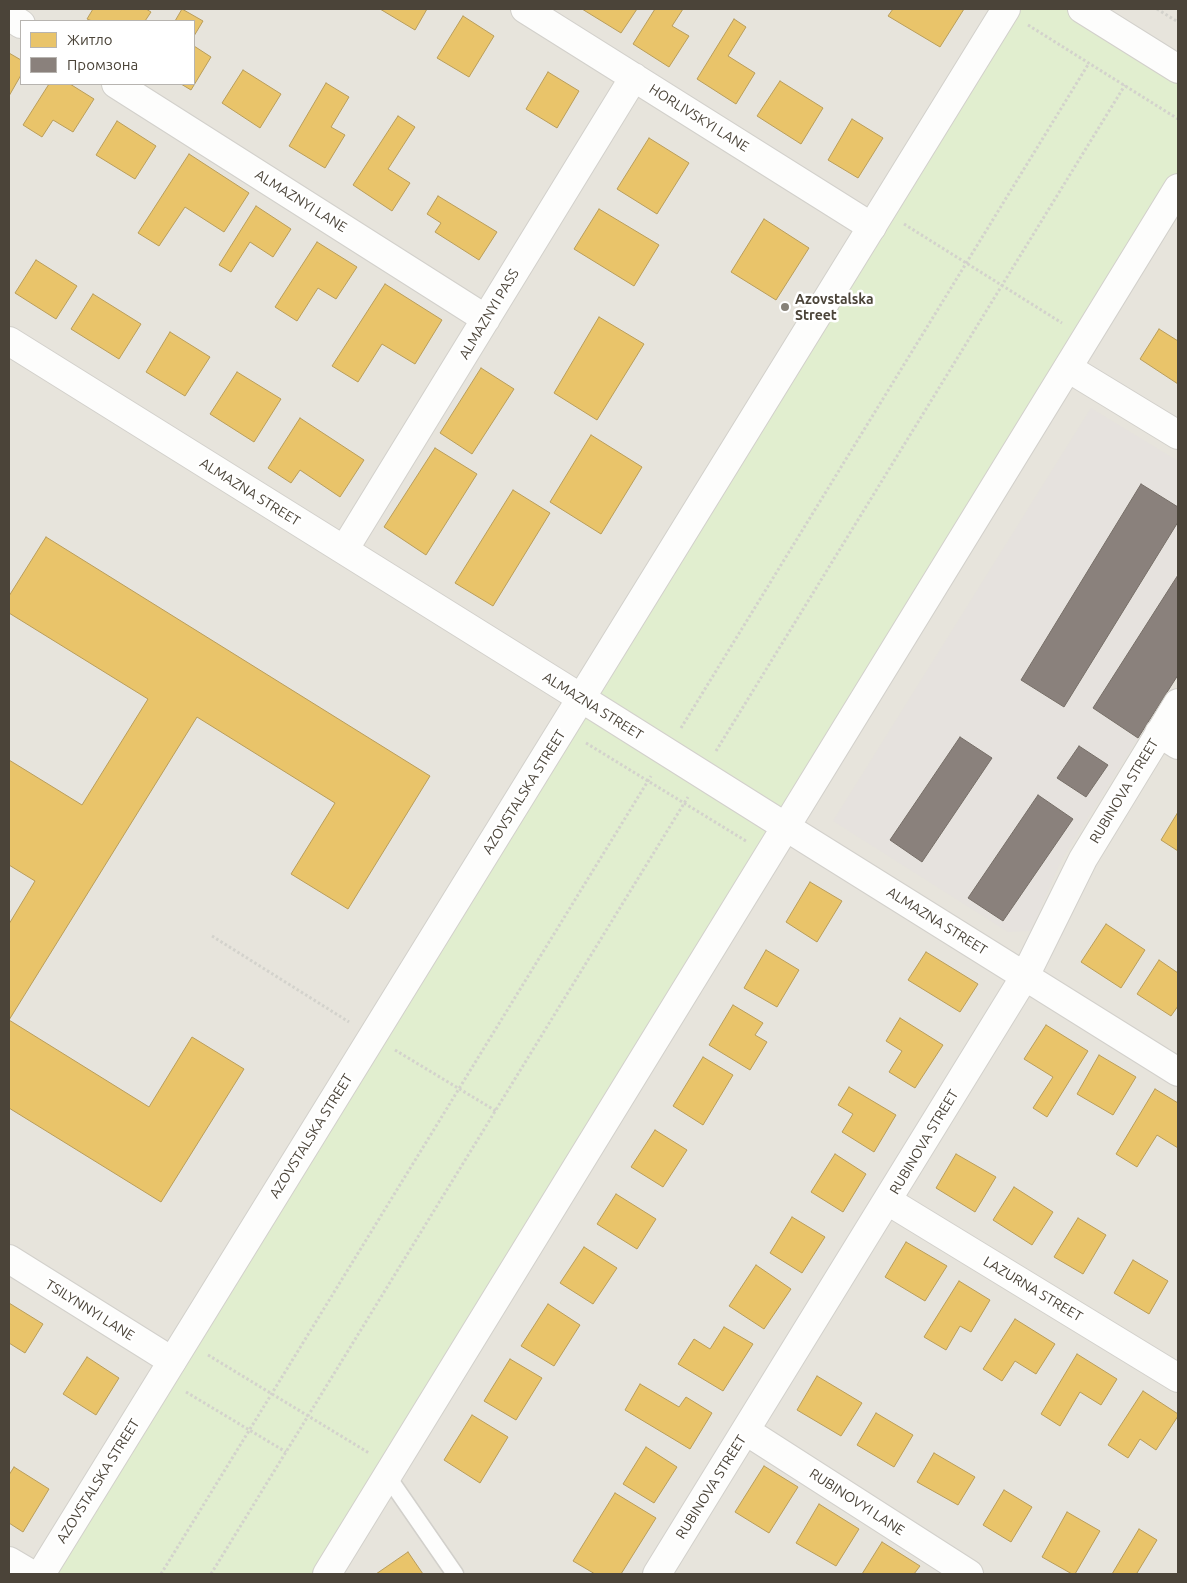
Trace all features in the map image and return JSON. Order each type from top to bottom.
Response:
[{"type":"street","name":"HORLIVSKYI LANE","points":[[526,9],[634,77],[877,218]]},
{"type":"street","points":[[1082,9],[1177,66]]},
{"type":"street","name":"AZOVSTALSKA STREET","points":[[41,1574],[1006,10]]},
{"type":"street","points":[[9,16],[20,23]]},
{"type":"street","name":"ALMAZNYI PASS","points":[[344,550],[634,77]]},
{"type":"street","name":"ALMAZNYI LANE","points":[[118,85],[486,319]]},
{"type":"street","points":[[327,1574],[1178,188]]},
{"type":"street","name":"ALMAZNA STREET","points":[[9,341],[1178,1072]]},
{"type":"street","points":[[1068,368],[1178,435]]},
{"type":"street","name":"RUBINOVA STREET","points":[[657,1574],[1026,976],[1083,859],[1169,739],[1178,703]]},
{"type":"street","name":"LAZURNA STREET","points":[[888,1201],[1178,1378]]},
{"type":"street","name":"TSILYNNYI LANE","points":[[9,1259],[173,1360]]},
{"type":"street","name":"RUBINOVYI LANE","points":[[746,1431],[969,1574]]},
{"type":"street","points":[[9,1561],[31,1574]]},
{"type":"lane","points":[[391,1472],[454,1574]]},
{"type":"path","points":[[1157,9],[1178,22]]},
{"type":"path","points":[[1006,10],[1178,119]]},
{"type":"path","points":[[161,1574],[1088,63]]},
{"type":"path","points":[[212,1574],[1125,85]]},
{"type":"path","points":[[877,218],[966,263],[1086,338]]},
{"type":"path","points":[[585,742],[743,840]]},
{"type":"path","points":[[212,936],[350,1022]]},
{"type":"path","points":[[394,1049],[496,1111]]},
{"type":"path","points":[[173,1360],[272,1394],[309,1416],[391,1472]]},
{"type":"path","points":[[173,1360],[250,1430],[286,1452]]},
{"type":"shaded area","points":[[9,9],[998,9],[34,1574],[9,1574]]},
{"type":"shaded area","points":[[1096,9],[1178,9],[1178,48],[1173,57]]},
{"type":"shaded area","points":[[1178,205],[1178,1574],[338,1574]]},
{"type":"shaded area","points":[[1091,408],[1178,461],[1178,675],[1061,861],[1031,931],[1008,932],[833,821]]},
{"type":"green space","points":[[1015,9],[1067,9],[1178,77],[1178,172],[319,1574],[49,1574]]},
{"type":"building: Житло","points":[[93,9],[146,9],[151,12],[146,20],[87,19]]},
{"type":"building: Житло","points":[[182,9],[203,21],[195,34],[195,20],[176,20]]},
{"type":"building: Житло","points":[[380,9],[427,9],[415,30]]},
{"type":"building: Житло","points":[[582,9],[637,9],[621,33]]},
{"type":"building: Житло","points":[[655,9],[683,9],[672,26],[689,36],[669,67],[633,44]]},
{"type":"building: Житло","points":[[893,9],[964,9],[940,47],[888,16]]},
{"type":"building: Житло","points":[[463,16],[494,36],[469,77],[437,58]]},
{"type":"building: Житло","points":[[734,19],[746,27],[728,56],[755,73],[736,104],[697,79]]},
{"type":"building: Житло","points":[[195,47],[211,57],[195,83]]},
{"type":"building: Житло","points":[[9,53],[20,59],[20,77],[9,96]]},
{"type":"building: Житло","points":[[243,70],[281,94],[260,128],[222,103]]},
{"type":"building: Житло","points":[[548,72],[579,91],[557,128],[526,109]]},
{"type":"building: Житло","points":[[780,81],[823,108],[801,144],[757,116]]},
{"type":"building: Житло","points":[[326,83],[349,97],[331,127],[345,135],[325,168],[289,146]]},
{"type":"building: Житло","points":[[48,85],[72,85],[94,99],[73,132],[53,120],[42,137],[23,125]]},
{"type":"building: Житло","points":[[183,85],[194,85],[191,90]]},
{"type":"building: Житло","points":[[398,116],[415,127],[388,169],[410,183],[392,211],[353,185]]},
{"type":"building: Житло","points":[[852,119],[883,138],[858,178],[828,160]]},
{"type":"building: Житло","points":[[117,121],[156,146],[135,179],[96,155]]},
{"type":"building: Житло","points":[[649,138],[689,163],[657,214],[617,189]]},
{"type":"building: Житло","points":[[189,154],[249,193],[224,232],[185,207],[159,246],[138,233]]},
{"type":"building: Житло","points":[[438,196],[497,232],[479,260],[435,232],[441,223],[427,214]]},
{"type":"building: Житло","points":[[256,206],[291,229],[273,257],[250,242],[231,272],[219,265]]},
{"type":"building: Житло","points":[[599,209],[659,245],[634,286],[574,249]]},
{"type":"building: Житло","points":[[764,219],[809,248],[776,300],[731,272]]},
{"type":"building: Житло","points":[[317,242],[357,267],[336,299],[318,288],[297,321],[275,307]]},
{"type":"building: Житло","points":[[36,260],[77,286],[56,319],[15,293]]},
{"type":"building: Житло","points":[[385,284],[442,320],[415,364],[382,344],[358,382],[332,366]]},
{"type":"building: Житло","points":[[93,294],[141,324],[119,359],[71,329]]},
{"type":"building: Житло","points":[[599,317],[644,344],[597,420],[554,393]]},
{"type":"building: Житло","points":[[1159,329],[1178,341],[1178,384],[1140,359]]},
{"type":"building: Житло","points":[[170,332],[210,357],[185,396],[146,372]]},
{"type":"building: Житло","points":[[481,368],[514,389],[472,454],[440,433]]},
{"type":"building: Житло","points":[[237,372],[281,399],[254,442],[210,414]]},
{"type":"building: Житло","points":[[300,418],[364,460],[340,497],[300,470],[291,483],[268,468]]},
{"type":"building: Житло","points":[[591,435],[642,467],[601,534],[550,502]]},
{"type":"building: Житло","points":[[435,448],[477,474],[426,555],[384,527]]},
{"type":"building: Житло","points":[[513,490],[550,513],[493,606],[455,583]]},
{"type":"building: Житло","points":[[46,537],[430,776],[348,909],[291,874],[335,803],[197,717],[9,1020],[9,924],[35,881],[9,865],[9,760],[82,805],[148,699],[9,613],[9,596]]},
{"type":"building: Житло","points":[[1178,812],[1178,851],[1161,840]]},
{"type":"building: Житло","points":[[810,882],[842,901],[817,942],[786,922]]},
{"type":"building: Житло","points":[[1106,924],[1145,950],[1121,988],[1081,962]]},
{"type":"building: Житло","points":[[766,950],[799,970],[777,1007],[744,988]]},
{"type":"building: Житло","points":[[926,952],[978,984],[960,1012],[908,980]]},
{"type":"building: Житло","points":[[1159,960],[1178,973],[1178,1006],[1171,1016],[1137,994]]},
{"type":"building: Житло","points":[[733,1005],[763,1023],[755,1035],[767,1042],[750,1070],[709,1045]]},
{"type":"building: Житло","points":[[900,1018],[943,1045],[915,1088],[889,1072],[902,1051],[886,1041]]},
{"type":"building: Житло","points":[[9,1020],[149,1107],[192,1037],[244,1069],[161,1202],[9,1108]]},
{"type":"building: Житло","points":[[1046,1025],[1088,1051],[1047,1117],[1033,1108],[1053,1077],[1024,1059]]},
{"type":"building: Житло","points":[[1099,1055],[1136,1077],[1113,1115],[1077,1094]]},
{"type":"building: Житло","points":[[703,1057],[733,1075],[703,1125],[673,1106]]},
{"type":"building: Житло","points":[[849,1087],[896,1115],[874,1152],[842,1132],[853,1114],[838,1105]]},
{"type":"building: Житло","points":[[1155,1089],[1178,1103],[1178,1148],[1157,1135],[1137,1167],[1116,1154]]},
{"type":"building: Житло","points":[[655,1130],[687,1150],[663,1187],[631,1167]]},
{"type":"building: Житло","points":[[835,1154],[866,1174],[843,1212],[811,1192]]},
{"type":"building: Житло","points":[[956,1154],[996,1177],[975,1212],[936,1188]]},
{"type":"building: Житло","points":[[1014,1187],[1053,1212],[1032,1245],[993,1220]]},
{"type":"building: Житло","points":[[616,1194],[656,1219],[637,1249],[597,1224]]},
{"type":"building: Житло","points":[[792,1217],[825,1237],[802,1273],[770,1253]]},
{"type":"building: Житло","points":[[1078,1218],[1106,1235],[1083,1274],[1054,1257]]},
{"type":"building: Житло","points":[[906,1242],[947,1266],[925,1301],[885,1277]]},
{"type":"building: Житло","points":[[584,1247],[617,1268],[593,1304],[560,1283]]},
{"type":"building: Житло","points":[[1133,1260],[1168,1281],[1149,1314],[1114,1293]]},
{"type":"building: Житло","points":[[756,1265],[791,1289],[764,1329],[729,1306]]},
{"type":"building: Житло","points":[[959,1281],[990,1300],[971,1332],[960,1326],[946,1350],[924,1337]]},
{"type":"building: Житло","points":[[9,1303],[43,1324],[25,1353],[9,1343]]},
{"type":"building: Житло","points":[[548,1304],[580,1325],[554,1366],[521,1346]]},
{"type":"building: Житло","points":[[1015,1319],[1055,1344],[1036,1374],[1015,1361],[1002,1381],[983,1369]]},
{"type":"building: Житло","points":[[724,1327],[753,1344],[723,1391],[678,1364],[694,1339],[710,1349]]},
{"type":"building: Житло","points":[[1077,1354],[1117,1379],[1101,1405],[1080,1392],[1060,1426],[1041,1414]]},
{"type":"building: Житло","points":[[87,1357],[119,1378],[96,1415],[63,1394]]},
{"type":"building: Житло","points":[[510,1359],[542,1378],[516,1420],[484,1401]]},
{"type":"building: Житло","points":[[817,1376],[862,1403],[841,1436],[797,1410]]},
{"type":"building: Житло","points":[[640,1384],[679,1407],[686,1397],[712,1413],[690,1449],[625,1410]]},
{"type":"building: Житло","points":[[1143,1391],[1178,1414],[1178,1416],[1156,1450],[1140,1439],[1128,1458],[1108,1445]]},
{"type":"building: Житло","points":[[876,1413],[913,1435],[894,1467],[857,1445]]},
{"type":"building: Житло","points":[[472,1415],[508,1437],[480,1483],[444,1460]]},
{"type":"building: Житло","points":[[646,1447],[677,1467],[654,1503],[623,1484]]},
{"type":"building: Житло","points":[[934,1453],[975,1477],[958,1505],[917,1482]]},
{"type":"building: Житло","points":[[764,1466],[798,1487],[769,1533],[735,1512]]},
{"type":"building: Житло","points":[[14,1467],[49,1489],[23,1532],[9,1523],[9,1475]]},
{"type":"building: Житло","points":[[1004,1490],[1032,1507],[1011,1542],[983,1525]]},
{"type":"building: Житло","points":[[615,1493],[656,1518],[621,1574],[595,1574],[573,1561]]},
{"type":"building: Житло","points":[[819,1504],[859,1529],[836,1566],[796,1543]]},
{"type":"building: Житло","points":[[1067,1512],[1100,1531],[1075,1574],[1042,1557]]},
{"type":"building: Житло","points":[[1139,1529],[1157,1540],[1137,1573],[1139,1574],[1112,1574]]},
{"type":"building: Житло","points":[[882,1542],[920,1566],[914,1574],[862,1574]]},
{"type":"building: Житло","points":[[408,1552],[423,1574],[376,1574]]},
{"type":"building: Промзона","points":[[1141,484],[1178,507],[1178,522],[1064,707],[1021,680]]},
{"type":"building: Промзона","points":[[1178,575],[1178,675],[1138,738],[1093,708]]},
{"type":"building: Промзона","points":[[960,737],[992,758],[922,862],[890,840]]},
{"type":"building: Промзона","points":[[1079,746],[1108,765],[1086,797],[1057,778]]},
{"type":"building: Промзона","points":[[1038,795],[1073,819],[1003,921],[968,898]]},
{"type":"place","name":"Azovstalska Street","points":[[785,307]]}]
